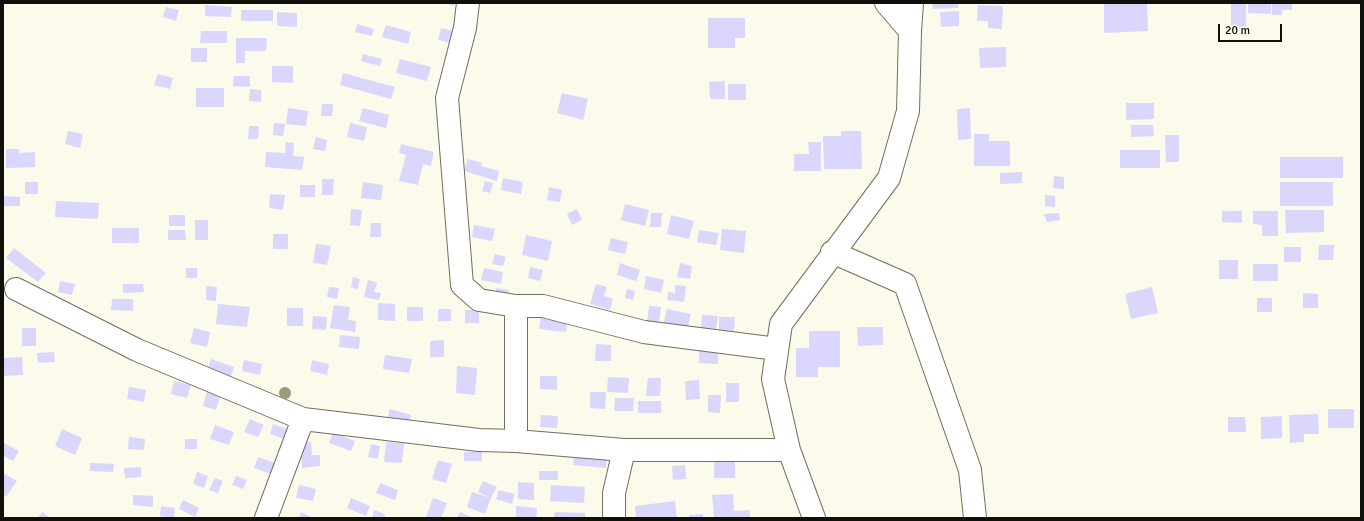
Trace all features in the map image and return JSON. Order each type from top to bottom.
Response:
[{"type":"street","points":[[468,3],[465,28],[448,98],[462,285],[479,300],[516,306],[543,306],[644,332],[777,349]]},
{"type":"street","points":[[886,3],[910,31]]},
{"type":"street","points":[[814,518],[789,450],[773,380],[781,324],[832,252],[889,178],[908,111],[912,3]]},
{"type":"street","points":[[832,252],[905,284],[970,470],[975,518]]},
{"type":"street","points":[[16,289],[137,350],[303,419],[433,436],[624,450],[789,450]]},
{"type":"street","points":[[516,306],[516,441]]},
{"type":"street","points":[[266,518],[303,419]]},
{"type":"street","points":[[614,518],[614,493],[624,450]]},
{"type":"building","points":[[444,3],[455,3],[454,6]]},
{"type":"building","points":[[932,3],[958,3],[958,8],[933,9]]},
{"type":"building","points":[[1147,3],[1148,31],[1104,33],[1104,4]]},
{"type":"building","points":[[1231,3],[1246,3],[1246,28],[1231,28]]},
{"type":"building","points":[[1248,3],[1271,3],[1271,14],[1248,13]]},
{"type":"building","points":[[1272,3],[1292,3],[1292,10],[1282,10],[1282,15],[1272,15]]},
{"type":"building","points":[[205,5],[232,7],[231,17],[205,16]]},
{"type":"building","points":[[978,5],[1003,6],[1002,29],[988,28],[988,21],[977,21]]},
{"type":"building","points":[[166,7],[179,10],[176,21],[163,17]]},
{"type":"building","points":[[241,10],[273,10],[273,21],[241,21]]},
{"type":"building","points":[[959,11],[959,26],[941,27],[940,12]]},
{"type":"building","points":[[277,12],[297,13],[297,27],[277,26]]},
{"type":"building","points":[[708,18],[745,18],[745,38],[735,38],[735,48],[708,48]]},
{"type":"building","points":[[357,24],[374,29],[372,36],[355,32]]},
{"type":"building","points":[[386,25],[411,32],[408,44],[382,37]]},
{"type":"building","points":[[441,28],[458,32],[454,44],[438,40]]},
{"type":"building","points":[[201,31],[227,31],[227,43],[200,43]]},
{"type":"building","points":[[236,38],[267,38],[266,51],[245,51],[245,63],[236,63]]},
{"type":"building","points":[[1006,47],[1006,67],[980,68],[979,48]]},
{"type":"building","points":[[191,48],[207,48],[207,62],[191,62]]},
{"type":"building","points":[[363,54],[382,59],[380,66],[361,61]]},
{"type":"building","points":[[400,59],[431,67],[427,81],[396,73]]},
{"type":"building","points":[[272,66],[293,66],[293,83],[272,82]]},
{"type":"building","points":[[343,73],[395,87],[391,99],[340,85]]},
{"type":"building","points":[[158,74],[173,78],[170,89],[154,85]]},
{"type":"building","points":[[234,76],[250,76],[250,87],[233,86]]},
{"type":"building","points":[[725,81],[725,99],[710,99],[709,82]]},
{"type":"building","points":[[728,84],[746,84],[746,100],[728,100]]},
{"type":"building","points":[[196,88],[224,88],[224,107],[196,107]]},
{"type":"building","points":[[250,89],[261,90],[261,102],[249,101]]},
{"type":"building","points":[[562,93],[588,99],[583,120],[557,113]]},
{"type":"building","points":[[1126,103],[1154,103],[1154,119],[1126,120]]},
{"type":"building","points":[[322,104],[333,104],[332,116],[321,116]]},
{"type":"building","points":[[288,108],[308,111],[306,126],[286,124]]},
{"type":"building","points":[[363,108],[389,115],[386,128],[359,121]]},
{"type":"building","points":[[970,108],[971,139],[958,140],[957,109]]},
{"type":"building","points":[[274,123],[285,124],[283,136],[273,135]]},
{"type":"building","points":[[350,123],[367,127],[364,141],[347,137]]},
{"type":"building","points":[[1131,125],[1153,125],[1154,136],[1131,137]]},
{"type":"building","points":[[249,126],[259,126],[258,139],[248,139]]},
{"type":"building","points":[[68,131],[83,134],[80,148],[65,144]]},
{"type":"building","points":[[841,131],[861,131],[862,169],[824,169],[823,136],[841,136]]},
{"type":"building","points":[[974,134],[989,134],[989,141],[1010,141],[1010,166],[974,166]]},
{"type":"building","points":[[1165,135],[1179,135],[1179,162],[1166,162]]},
{"type":"building","points":[[316,137],[327,140],[325,151],[313,149]]},
{"type":"building","points":[[286,142],[294,143],[293,156],[304,157],[302,170],[265,167],[266,152],[285,153]]},
{"type":"building","points":[[808,142],[821,142],[821,171],[794,171],[794,154],[809,154]]},
{"type":"building","points":[[401,144],[434,152],[431,166],[423,164],[418,185],[399,181],[406,155],[399,153]]},
{"type":"building","points":[[6,149],[19,149],[19,153],[35,152],[35,167],[6,168]]},
{"type":"building","points":[[1120,150],[1160,150],[1160,168],[1120,168]]},
{"type":"building","points":[[1280,157],[1343,157],[1343,178],[1280,178]]},
{"type":"building","points":[[468,159],[482,163],[481,166],[499,171],[497,181],[464,171]]},
{"type":"building","points":[[1022,172],[1022,183],[1000,184],[1000,173]]},
{"type":"building","points":[[1054,176],[1064,177],[1064,189],[1053,188]]},
{"type":"building","points":[[503,178],[523,182],[521,194],[501,190]]},
{"type":"building","points":[[322,179],[334,179],[333,195],[322,195]]},
{"type":"building","points":[[485,181],[493,183],[490,193],[482,191]]},
{"type":"building","points":[[25,182],[38,182],[38,194],[25,194]]},
{"type":"building","points":[[363,182],[383,185],[381,200],[361,198]]},
{"type":"building","points":[[1280,182],[1333,182],[1333,206],[1280,206]]},
{"type":"building","points":[[300,185],[315,185],[315,197],[300,197]]},
{"type":"building","points":[[549,187],[562,190],[560,202],[547,200]]},
{"type":"building","points":[[270,194],[285,195],[283,210],[269,208]]},
{"type":"building","points":[[1045,195],[1055,196],[1055,207],[1045,206]]},
{"type":"building","points":[[3,196],[20,197],[20,206],[3,206]]},
{"type":"building","points":[[56,201],[99,203],[98,219],[55,217]]},
{"type":"building","points":[[625,204],[649,210],[645,226],[621,220]]},
{"type":"building","points":[[351,209],[362,210],[360,226],[350,225]]},
{"type":"building","points":[[577,209],[582,220],[572,225],[567,214]]},
{"type":"building","points":[[1285,210],[1324,210],[1324,232],[1286,233]]},
{"type":"building","points":[[1222,211],[1242,211],[1242,223],[1222,222]]},
{"type":"building","points":[[1253,211],[1278,211],[1278,236],[1262,236],[1262,225],[1253,224]]},
{"type":"building","points":[[651,213],[662,213],[661,227],[650,227]]},
{"type":"building","points":[[1059,213],[1060,220],[1047,222],[1044,214]]},
{"type":"building","points":[[169,215],[185,215],[185,226],[169,226]]},
{"type":"building","points":[[671,215],[694,221],[689,239],[667,234]]},
{"type":"building","points":[[195,220],[208,220],[208,240],[195,240]]},
{"type":"building","points":[[371,223],[381,223],[381,237],[370,237]]},
{"type":"building","points":[[474,225],[495,229],[492,241],[472,237]]},
{"type":"building","points":[[112,228],[139,228],[139,243],[112,243]]},
{"type":"building","points":[[722,229],[746,231],[744,253],[720,250]]},
{"type":"building","points":[[168,230],[185,230],[186,240],[168,240]]},
{"type":"building","points":[[699,230],[719,233],[716,245],[697,242]]},
{"type":"building","points":[[273,234],[288,234],[288,249],[273,249]]},
{"type":"building","points":[[526,235],[552,241],[548,261],[522,255]]},
{"type":"building","points":[[611,238],[628,242],[625,254],[608,250]]},
{"type":"building","points":[[316,244],[331,246],[327,265],[313,263]]},
{"type":"building","points":[[1319,245],[1334,245],[1333,260],[1318,260]]},
{"type":"building","points":[[1284,247],[1301,247],[1301,262],[1284,262]]},
{"type":"building","points":[[14,248],[46,273],[38,282],[6,258]]},
{"type":"building","points":[[495,254],[506,257],[503,266],[492,264]]},
{"type":"building","points":[[1219,260],[1238,260],[1238,279],[1219,279]]},
{"type":"building","points":[[620,263],[640,270],[636,281],[617,275]]},
{"type":"building","points":[[680,263],[692,266],[690,279],[677,277]]},
{"type":"building","points":[[1253,264],[1278,264],[1278,281],[1253,281]]},
{"type":"building","points":[[530,267],[543,270],[540,281],[528,278]]},
{"type":"building","points":[[186,268],[197,268],[197,278],[186,278]]},
{"type":"building","points":[[484,268],[503,272],[501,284],[481,280]]},
{"type":"building","points":[[646,276],[664,280],[661,293],[644,289]]},
{"type":"building","points":[[353,277],[360,279],[358,289],[351,287]]},
{"type":"building","points":[[368,280],[377,283],[374,292],[381,293],[379,300],[364,297]]},
{"type":"building","points":[[60,281],[75,284],[72,295],[58,292]]},
{"type":"building","points":[[123,284],[143,284],[144,292],[123,293]]},
{"type":"building","points":[[596,284],[607,287],[604,296],[613,299],[610,310],[590,304]]},
{"type":"building","points":[[675,285],[686,286],[684,302],[667,300],[668,292],[675,293]]},
{"type":"building","points":[[206,286],[217,287],[216,301],[206,300]]},
{"type":"building","points":[[329,287],[339,288],[337,299],[327,297]]},
{"type":"building","points":[[1152,287],[1158,313],[1131,319],[1125,294]]},
{"type":"building","points":[[496,288],[509,290],[508,298],[495,297]]},
{"type":"building","points":[[627,289],[635,291],[633,300],[625,298]]},
{"type":"building","points":[[1303,293],[1318,294],[1318,308],[1303,308]]},
{"type":"building","points":[[1257,298],[1272,298],[1272,312],[1257,312]]},
{"type":"building","points":[[112,299],[133,299],[133,311],[111,310]]},
{"type":"building","points":[[378,303],[395,304],[395,321],[378,320]]},
{"type":"building","points":[[218,304],[250,307],[247,327],[216,324]]},
{"type":"building","points":[[334,305],[350,307],[348,320],[356,321],[355,332],[330,328]]},
{"type":"building","points":[[649,306],[661,307],[659,324],[647,322]]},
{"type":"building","points":[[407,307],[423,307],[423,321],[407,321]]},
{"type":"building","points":[[287,308],[303,308],[303,326],[287,326]]},
{"type":"building","points":[[438,309],[451,309],[451,321],[438,321]]},
{"type":"building","points":[[667,309],[691,314],[687,330],[663,325]]},
{"type":"building","points":[[465,310],[479,310],[479,323],[465,323]]},
{"type":"building","points":[[541,313],[568,317],[566,332],[539,329]]},
{"type":"building","points":[[702,315],[718,316],[716,330],[701,329]]},
{"type":"building","points":[[313,316],[327,317],[326,330],[312,329]]},
{"type":"building","points":[[719,317],[735,317],[734,331],[719,330]]},
{"type":"building","points":[[857,327],[883,327],[883,345],[858,346]]},
{"type":"building","points":[[22,328],[36,328],[36,346],[22,346]]},
{"type":"building","points":[[194,328],[210,332],[207,347],[190,343]]},
{"type":"building","points":[[809,331],[840,331],[840,367],[818,367],[818,377],[796,377],[796,348],[809,348]]},
{"type":"building","points":[[340,335],[360,337],[359,349],[339,347]]},
{"type":"building","points":[[444,340],[444,357],[430,357],[430,341]]},
{"type":"building","points":[[596,344],[611,345],[611,361],[595,361]]},
{"type":"building","points":[[699,348],[718,349],[718,364],[699,363]]},
{"type":"building","points":[[54,352],[55,362],[38,363],[37,353]]},
{"type":"building","points":[[385,355],[412,359],[409,373],[383,369]]},
{"type":"building","points":[[22,357],[23,375],[3,376],[3,358]]},
{"type":"building","points":[[211,359],[234,367],[230,379],[207,371]]},
{"type":"building","points":[[244,360],[262,364],[260,375],[242,371]]},
{"type":"building","points":[[312,360],[329,364],[327,375],[310,371]]},
{"type":"building","points":[[457,366],[477,368],[475,395],[456,393]]},
{"type":"building","points":[[540,376],[557,376],[557,390],[540,389]]},
{"type":"building","points":[[608,377],[629,378],[628,393],[607,392]]},
{"type":"building","points":[[648,378],[661,378],[660,396],[646,396]]},
{"type":"building","points":[[699,380],[700,399],[686,400],[685,381]]},
{"type":"building","points":[[174,381],[191,385],[187,398],[171,394]]},
{"type":"building","points":[[726,383],[739,383],[739,402],[726,402]]},
{"type":"building","points":[[129,387],[146,390],[144,402],[127,399]]},
{"type":"building","points":[[207,392],[220,396],[216,410],[203,406]]},
{"type":"building","points":[[590,392],[606,392],[605,409],[590,408]]},
{"type":"building","points":[[708,395],[721,395],[720,413],[708,412]]},
{"type":"building","points":[[615,398],[634,398],[633,411],[614,411]]},
{"type":"building","points":[[638,401],[661,401],[661,413],[638,413]]},
{"type":"building","points":[[390,409],[411,415],[408,426],[387,419]]},
{"type":"building","points":[[1328,409],[1354,409],[1354,428],[1328,428]]},
{"type":"building","points":[[1318,414],[1319,434],[1304,434],[1304,442],[1290,443],[1289,415]]},
{"type":"building","points":[[541,415],[558,416],[557,428],[540,427]]},
{"type":"building","points":[[1282,416],[1282,438],[1261,439],[1261,417]]},
{"type":"building","points":[[1228,417],[1245,417],[1246,432],[1228,432]]},
{"type":"building","points":[[250,419],[264,425],[258,437],[244,432]]},
{"type":"building","points":[[273,424],[292,431],[289,441],[270,434]]},
{"type":"building","points":[[215,425],[234,432],[229,445],[210,439]]},
{"type":"building","points":[[62,429],[82,438],[75,455],[55,446]]},
{"type":"building","points":[[333,433],[355,441],[351,451],[329,443]]},
{"type":"building","points":[[129,437],[145,439],[144,450],[128,449]]},
{"type":"building","points":[[185,439],[197,439],[197,449],[185,449]]},
{"type":"building","points":[[311,442],[312,455],[320,455],[320,466],[302,468],[300,443]]},
{"type":"building","points":[[386,442],[404,443],[402,463],[384,462]]},
{"type":"building","points":[[4,443],[19,451],[13,461],[3,456]]},
{"type":"building","points":[[371,444],[380,446],[378,459],[368,457]]},
{"type":"building","points":[[575,451],[607,455],[606,468],[573,465]]},
{"type":"building","points":[[464,452],[482,452],[482,461],[464,461]]},
{"type":"building","points":[[258,457],[278,464],[274,475],[254,468]]},
{"type":"building","points":[[438,460],[452,464],[446,483],[432,479]]},
{"type":"building","points":[[714,460],[735,460],[735,478],[714,478]]},
{"type":"building","points":[[90,463],[114,464],[113,472],[90,471]]},
{"type":"building","points":[[685,465],[686,479],[673,480],[672,466]]},
{"type":"building","points":[[141,467],[141,477],[125,478],[124,468]]},
{"type":"building","points":[[539,471],[558,471],[558,480],[539,480]]},
{"type":"building","points":[[197,472],[208,476],[204,488],[193,484]]},
{"type":"building","points":[[3,473],[17,481],[6,497],[3,495]]},
{"type":"building","points":[[236,476],[247,480],[243,489],[232,485]]},
{"type":"building","points":[[215,478],[223,481],[218,493],[209,490]]},
{"type":"building","points":[[483,481],[497,487],[491,498],[478,492]]},
{"type":"building","points":[[518,482],[534,483],[534,500],[518,499]]},
{"type":"building","points":[[380,483],[398,490],[395,500],[376,493]]},
{"type":"building","points":[[299,485],[316,489],[313,501],[296,498]]},
{"type":"building","points":[[551,485],[585,487],[584,503],[550,501]]},
{"type":"building","points":[[499,490],[515,494],[512,504],[496,499]]},
{"type":"building","points":[[472,492],[491,498],[485,514],[467,507]]},
{"type":"building","points":[[733,494],[734,511],[750,510],[750,518],[714,518],[712,495]]},
{"type":"building","points":[[133,495],[153,496],[153,507],[133,505]]},
{"type":"building","points":[[351,498],[370,506],[366,516],[347,508]]},
{"type":"building","points":[[433,498],[447,503],[441,518],[426,517]]},
{"type":"building","points":[[183,500],[199,508],[195,517],[179,509]]},
{"type":"building","points":[[675,501],[677,518],[636,518],[635,506]]},
{"type":"building","points":[[161,506],[175,508],[174,518],[160,516]]},
{"type":"building","points":[[516,506],[537,508],[536,518],[516,518]]},
{"type":"building","points":[[374,510],[385,514],[384,518],[372,518]]},
{"type":"building","points":[[42,512],[51,518],[38,518]]},
{"type":"building","points":[[301,512],[311,517],[299,518]]},
{"type":"building","points":[[460,512],[473,518],[457,518]]},
{"type":"building","points":[[555,512],[585,513],[585,518],[554,518]]},
{"type":"building","points":[[703,514],[703,518],[689,518],[689,515]]}]
